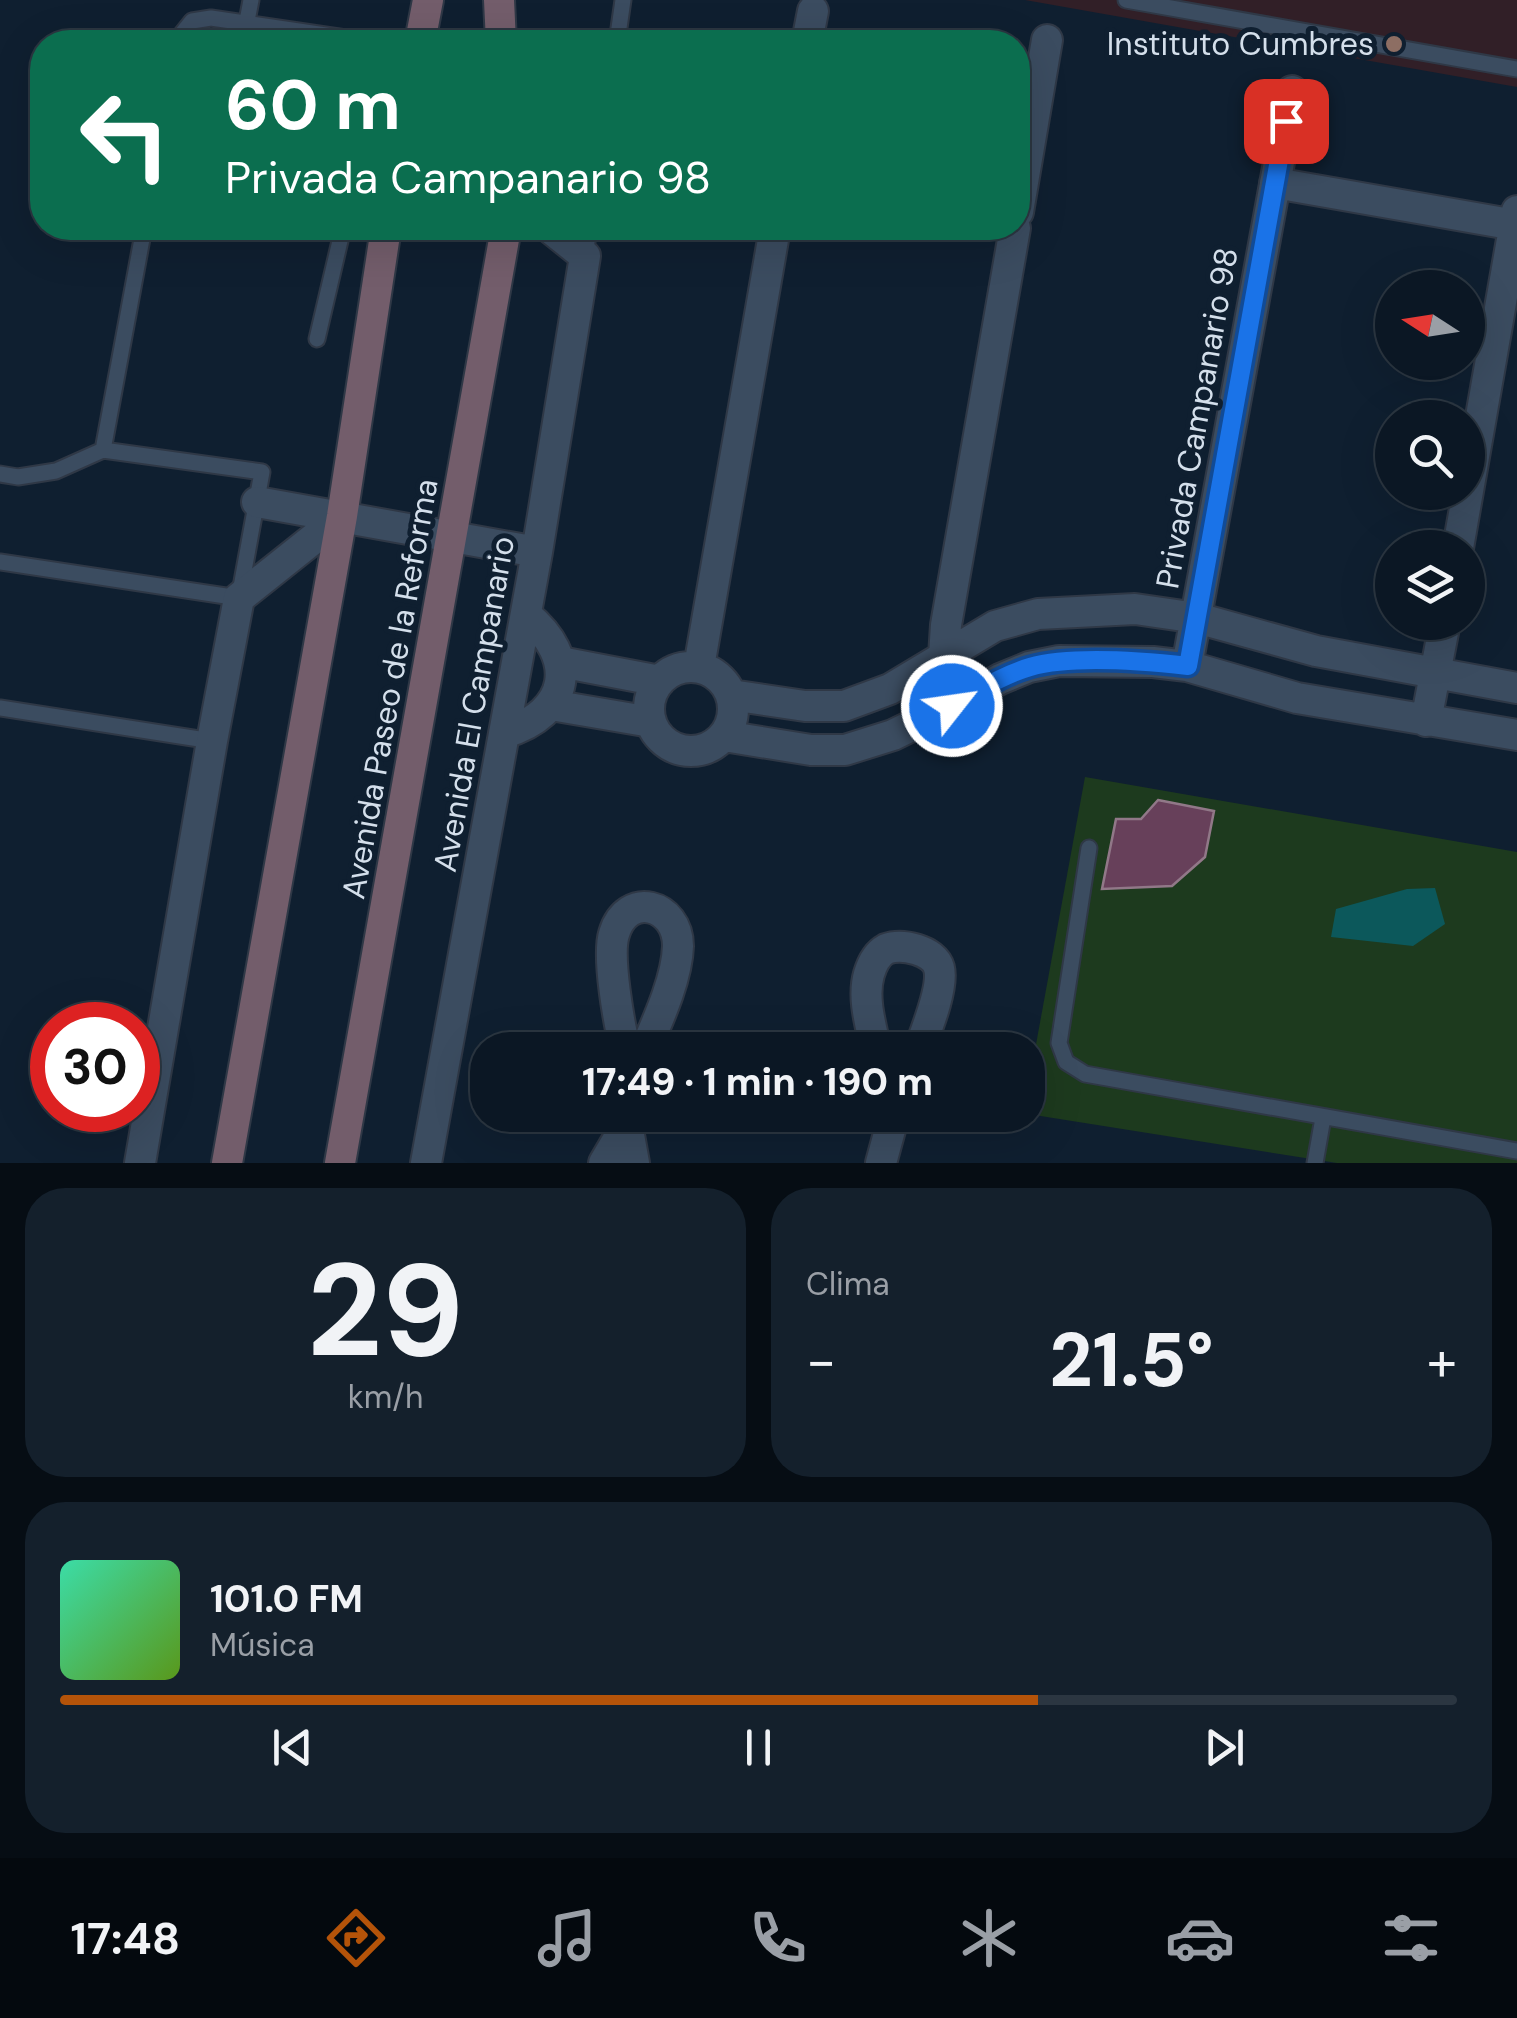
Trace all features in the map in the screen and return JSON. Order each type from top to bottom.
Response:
[{"type":"street","points":[[422,30],[428,0]]},
{"type":"street","points":[[500,0],[501,30]]},
{"type":"street","points":[[809,30],[813,11]]},
{"type":"street","points":[[1030,115],[1047,40]]},
{"type":"street","name":"Privada Campanario 98","points":[[1188,666],[1292,90]]},
{"type":"street","points":[[1275,183],[1516,218],[1461,530]]},
{"type":"street","points":[[227,1163],[342,516],[384,240]]},
{"type":"street","name":"Avenida Paseo de la Reforma","points":[[340,1163],[504,240]]},
{"type":"street","points":[[700,667],[774,240]]},
{"type":"street","points":[[952,706],[944,656],[946,625],[1013,240]]},
{"type":"street","name":"Avenida El Campanario","points":[[426,1163],[526,615],[587,242]]},
{"type":"street","points":[[258,502],[537,552]]},
{"type":"street","points":[[140,1163],[239,598],[342,516]]},
{"type":"street","points":[[731,695],[804,706],[844,706],[890,690],[995,626],[1038,614],[1135,609],[1197,618],[1316,651],[1517,688]]},
{"type":"street","points":[[504,733],[538,718],[552,705],[558,691],[560,662],[548,636],[526,615]]},
{"type":"street","points":[[1426,721],[1442,640]]},
{"type":"street","points":[[724,736],[811,750],[845,750],[893,735],[1000,678],[1059,661],[1188,666],[1297,698],[1517,735]]},
{"type":"street","points":[[560,662],[660,681]]},
{"type":"street","points":[[700,667],[724,682],[733,706],[724,736],[709,747],[692,752],[674,748],[660,737],[650,722],[649,707],[660,681],[676,670],[700,667]]},
{"type":"street","points":[[552,705],[650,722]]},
{"type":"street","points":[[623,1032],[612,954],[614,935],[622,918],[635,907],[649,906],[663,912],[674,927],[678,945],[670,986],[651,1032]]},
{"type":"street","points":[[872,1032],[866,1002],[868,976],[877,956],[888,948],[901,947],[930,954],[939,967],[939,982],[926,1032]]},
{"type":"street","points":[[616,985],[670,986]]},
{"type":"street","points":[[604,1163],[621,1132]]},
{"type":"street","points":[[630,1132],[634,1163]]},
{"type":"street","points":[[881,1163],[888,1132]]},
{"type":"lane","points":[[245,30],[252,0]]},
{"type":"lane","points":[[619,30],[623,0]]},
{"type":"lane","points":[[1126,0],[1517,69]]},
{"type":"lane","points":[[185,30],[192,21],[211,18],[289,30]]},
{"type":"lane","points":[[103,450],[142,240]]},
{"type":"lane","points":[[316,338],[340,240]]},
{"type":"lane","points":[[0,474],[18,477],[56,471],[103,450],[262,472],[239,598],[0,562]]},
{"type":"lane","points":[[0,708],[212,741]]},
{"type":"lane","points":[[1088,848],[1059,1043],[1066,1062],[1084,1074],[1517,1151]]},
{"type":"lane","points":[[1315,1163],[1324,1118]]},
{"type":"shaded area","name":"Instituto Cumbres","points":[[1025,0],[1517,0],[1517,87]]},
{"type":"shaded area","points":[[1085,777],[1517,852],[1517,1163],[1337,1163],[1045,1117],[1045,1032],[1038,1032]]},
{"type":"shaded area","points":[[1435,888],[1445,924],[1413,946],[1331,937],[1336,909],[1407,889]]},
{"type":"building","points":[[1158,800],[1214,811],[1205,857],[1172,886],[1102,889],[1116,819],[1141,819]]},
{"type":"place","name":"Instituto Cumbres","points":[[1394,44]]},
{"type":"route","points":[[952,706],[1000,678],[1059,661],[1188,666],[1286,121]]}]
